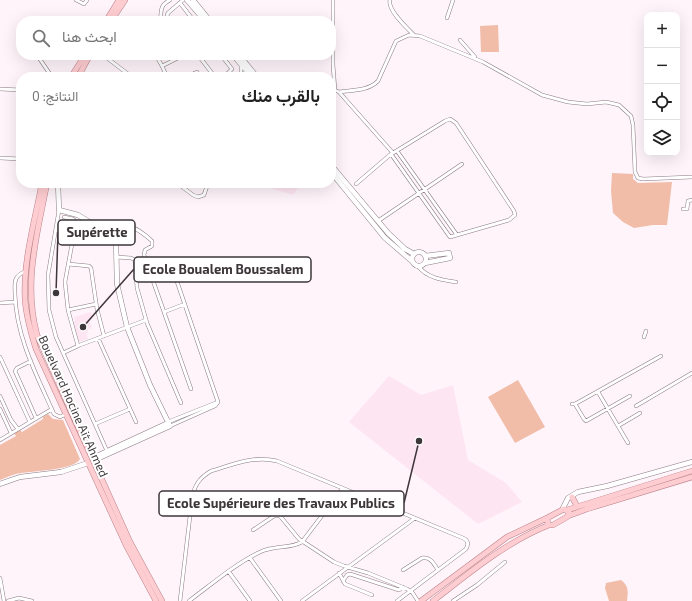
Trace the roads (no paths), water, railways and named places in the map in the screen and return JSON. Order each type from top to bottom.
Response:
[{"type":"main road","points":[[109,16],[119,0]]},
{"type":"main road","points":[[114,16],[125,0]]},
{"type":"main road","points":[[74,72],[82,60]]},
{"type":"main road","points":[[81,72],[87,60]]},
{"type":"main road","name":"Bouelvard Hocine Ait Ahmed","points":[[41,188],[25,285],[26,311],[32,337],[36,349],[126,545],[156,601]]},
{"type":"main road","points":[[45,188],[31,272],[30,297],[37,335],[130,542],[162,601]]},
{"type":"main road","points":[[421,601],[507,537],[565,509],[692,471]]},
{"type":"main road","points":[[433,601],[511,544],[525,536],[549,525],[553,525],[568,516],[692,477]]},
{"type":"main road","points":[[573,495],[577,506]]},
{"type":"main road","points":[[565,509],[569,513],[568,516]]},
{"type":"main road","points":[[547,518],[547,523],[549,525]]},
{"type":"street","points":[[76,0],[84,4],[87,0]]},
{"type":"street","points":[[160,16],[161,9],[164,4],[170,0]]},
{"type":"street","points":[[168,16],[168,13],[184,0]]},
{"type":"street","points":[[187,0],[201,16]]},
{"type":"street","points":[[193,0],[206,16]]},
{"type":"street","points":[[332,0],[332,16]]},
{"type":"street","points":[[390,0],[389,5],[392,11],[414,35]]},
{"type":"street","points":[[447,18],[453,0]]},
{"type":"street","points":[[180,3],[190,16]]},
{"type":"street","points":[[337,91],[364,89],[374,85],[378,81],[396,42],[409,35],[414,35],[428,39],[496,68],[542,95],[568,102],[587,104],[606,102],[619,105],[631,116],[636,172],[638,178],[692,177]]},
{"type":"street","points":[[460,40],[476,59]]},
{"type":"street","points":[[40,60],[49,72]]},
{"type":"street","points":[[110,60],[125,72]]},
{"type":"street","points":[[159,60],[165,72]]},
{"type":"street","points":[[162,66],[174,60]]},
{"type":"street","points":[[202,60],[211,72]]},
{"type":"street","points":[[225,60],[232,69],[229,72]]},
{"type":"street","points":[[237,60],[248,72]]},
{"type":"street","points":[[243,60],[253,72]]},
{"type":"street","points":[[333,60],[333,72]]},
{"type":"street","points":[[241,64],[241,72]]},
{"type":"street","points":[[336,86],[337,91],[392,154],[450,237],[509,220],[514,215],[514,211],[456,123],[450,119],[392,154],[356,184]]},
{"type":"street","points":[[0,89],[16,90]]},
{"type":"street","points":[[397,151],[457,235]]},
{"type":"street","points":[[0,158],[16,158]]},
{"type":"street","points":[[378,221],[462,164]]},
{"type":"street","points":[[336,171],[378,221],[405,250],[414,254],[420,252],[425,256],[449,253],[450,258],[425,263],[418,266]]},
{"type":"street","points":[[336,178],[385,238],[400,252],[421,270],[433,277],[456,282]]},
{"type":"street","points":[[58,188],[59,210],[50,264],[48,287],[52,321],[56,337],[108,453]]},
{"type":"street","points":[[184,188],[198,197],[204,195],[206,188]]},
{"type":"street","points":[[683,209],[687,209],[688,201],[692,200]]},
{"type":"street","points":[[59,210],[78,215],[114,237],[116,240],[117,284],[127,327],[150,385],[169,424]]},
{"type":"street","points":[[64,217],[73,219],[76,222],[65,282],[68,310],[78,346]]},
{"type":"street","points":[[107,233],[116,226],[130,226],[152,241],[152,246],[146,249],[144,254],[191,389]]},
{"type":"street","points":[[413,262],[412,258],[414,254]]},
{"type":"street","points":[[425,256],[425,263]]},
{"type":"street","points":[[116,257],[131,258],[135,260],[138,288],[146,320],[181,403]]},
{"type":"street","points":[[95,465],[99,458],[108,453],[218,402],[170,261]]},
{"type":"street","points":[[68,264],[91,267],[96,304],[104,336]]},
{"type":"street","points":[[26,272],[18,275],[16,280],[15,302],[20,328],[31,361],[54,414],[58,417],[66,414]]},
{"type":"street","points":[[0,303],[15,302]]},
{"type":"street","points":[[68,310],[96,304]]},
{"type":"street","points":[[164,312],[185,304]]},
{"type":"street","points":[[63,353],[146,320]]},
{"type":"street","points":[[644,337],[646,331]]},
{"type":"street","points":[[98,338],[136,422]]},
{"type":"street","points":[[630,396],[586,421],[574,404],[661,356]]},
{"type":"street","points":[[0,357],[30,422]]},
{"type":"street","points":[[31,361],[17,368],[15,371],[26,395],[29,406],[36,418]]},
{"type":"street","points":[[636,406],[692,373]]},
{"type":"street","points":[[598,392],[628,444]]},
{"type":"street","points":[[0,396],[11,420],[18,429]]},
{"type":"street","points":[[95,424],[130,408]]},
{"type":"street","points":[[0,440],[52,409]]},
{"type":"street","points":[[0,410],[11,433]]},
{"type":"street","points":[[618,426],[640,413]]},
{"type":"street","points":[[91,456],[108,453]]},
{"type":"street","points":[[180,601],[192,493],[197,482],[211,471],[254,459],[268,459],[277,461],[466,540],[468,545],[466,549],[397,601]]},
{"type":"street","points":[[565,509],[573,495],[579,491],[608,486],[692,462]]},
{"type":"street","points":[[0,484],[20,477],[61,472],[88,463]]},
{"type":"street","points":[[189,601],[250,558],[267,549],[302,542],[343,488]]},
{"type":"street","points":[[253,530],[274,516],[279,515],[302,542],[334,562],[368,573],[403,587],[410,591],[418,601]]},
{"type":"street","points":[[302,601],[415,518]]},
{"type":"street","points":[[250,558],[281,601]]},
{"type":"street","points":[[404,570],[422,558],[425,558],[430,559],[438,570]]},
{"type":"street","points":[[453,601],[477,585],[505,562]]},
{"type":"street","points":[[229,572],[250,601]]},
{"type":"street","points":[[339,573],[345,584],[372,595]]},
{"type":"street","points":[[343,581],[347,575],[351,574],[398,590],[403,587]]},
{"type":"street","points":[[0,578],[4,601]]},
{"type":"street","points":[[8,601],[19,598],[32,601]]},
{"type":"place","name":"Supérette","points":[[56,293]]},
{"type":"place","name":"Ecole Boualem Boussalem","points":[[83,327]]},
{"type":"place","name":"Ecole Supérieure des Travaux Publics","points":[[419,441]]}]
